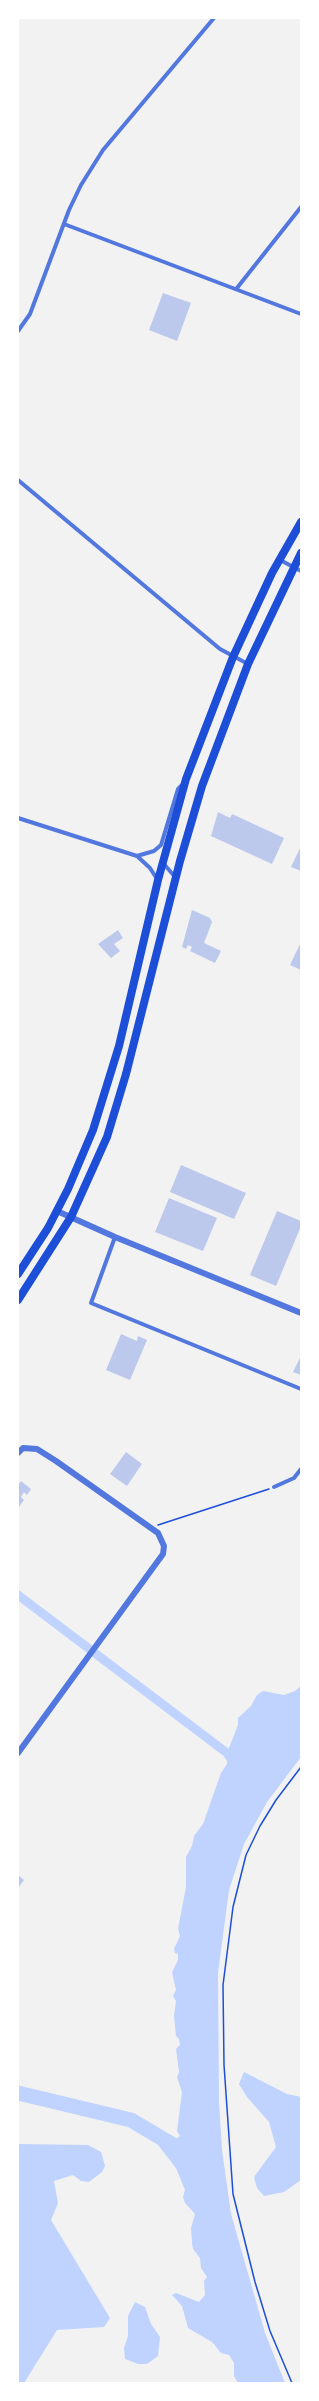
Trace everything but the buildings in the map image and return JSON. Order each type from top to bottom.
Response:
[{"type":"main road","points":[[18,1274],[57,1210],[93,1130],[119,1046],[162,863],[185,781],[233,657],[280,560],[301,522]]},
{"type":"main road","points":[[18,1300],[71,1217],[107,1137],[131,1052],[176,878],[212,756],[248,664],[297,569],[301,553]]},
{"type":"street","points":[[18,331],[30,314],[73,199],[103,150],[214,18]]},
{"type":"street","points":[[237,288],[301,207]]},
{"type":"street","points":[[64,224],[237,288],[301,314]]},
{"type":"street","points":[[18,480],[220,649],[248,664]]},
{"type":"street","points":[[280,560],[297,569]]},
{"type":"street","points":[[137,856],[154,851],[161,845],[178,789],[185,781]]},
{"type":"street","points":[[18,818],[137,856],[150,868],[158,880]]},
{"type":"street","points":[[162,863],[176,878]]},
{"type":"street","points":[[119,1046],[131,1052]]},
{"type":"street","points":[[57,1210],[115,1237],[301,1314]]},
{"type":"street","points":[[115,1237],[91,1304],[301,1389]]},
{"type":"street","points":[[18,1453],[23,1448],[37,1449],[158,1533],[163,1541],[163,1554],[18,1753]]},
{"type":"street","points":[[274,1487],[294,1478],[301,1469]]},
{"type":"path","points":[[156,1525],[274,1487]]},
{"type":"path","points":[[292,2383],[270,2331],[255,2282],[233,2194],[224,2073],[223,1985],[233,1907],[246,1855],[260,1826],[276,1800],[301,1768]]},
{"type":"water","points":[[301,1686],[301,1757],[267,1802],[244,1844],[229,1890],[218,1973],[219,2102],[222,2150],[231,2214],[265,2333],[285,2383],[238,2383],[234,2376],[234,2363],[229,2355],[221,2353],[212,2342],[188,2328],[182,2306],[172,2295],[176,2293],[199,2302],[205,2295],[204,2281],[207,2277],[201,2268],[200,2258],[193,2249],[191,2228],[195,2214],[185,2203],[183,2197],[185,2190],[176,2168],[158,2145],[156,2132],[171,2142],[180,2136],[177,2131],[182,2092],[177,2077],[179,2072],[176,2049],[180,2045],[179,2039],[176,2036],[174,2016],[176,2001],[173,1996],[176,1990],[172,1972],[178,1960],[178,1954],[175,1953],[174,1949],[180,1936],[178,1929],[186,1887],[186,1857],[192,1846],[194,1836],[203,1824],[221,1773],[227,1764],[227,1753],[238,1725],[238,1718],[251,1706],[257,1695],[263,1691],[284,1695],[295,1691]]},
{"type":"water","points":[[244,2072],[287,2094],[301,2097],[301,2180],[284,2192],[264,2196],[257,2188],[254,2177],[276,2147],[269,2122],[247,2097],[239,2084]]},
{"type":"water","points":[[18,2144],[88,2145],[101,2152],[105,2166],[102,2172],[89,2182],[81,2181],[73,2175],[54,2181],[58,2203],[51,2220],[110,2318],[104,2327],[57,2330],[24,2383],[18,2383]]},
{"type":"water","points":[[135,2302],[145,2307],[151,2324],[160,2337],[158,2356],[147,2364],[138,2364],[125,2359],[124,2348],[128,2336],[128,2316]]},
{"type":"waterway","points":[[18,1595],[227,1753],[234,1763]]},
{"type":"waterway","points":[[18,2093],[131,2120],[173,2145]]}]
